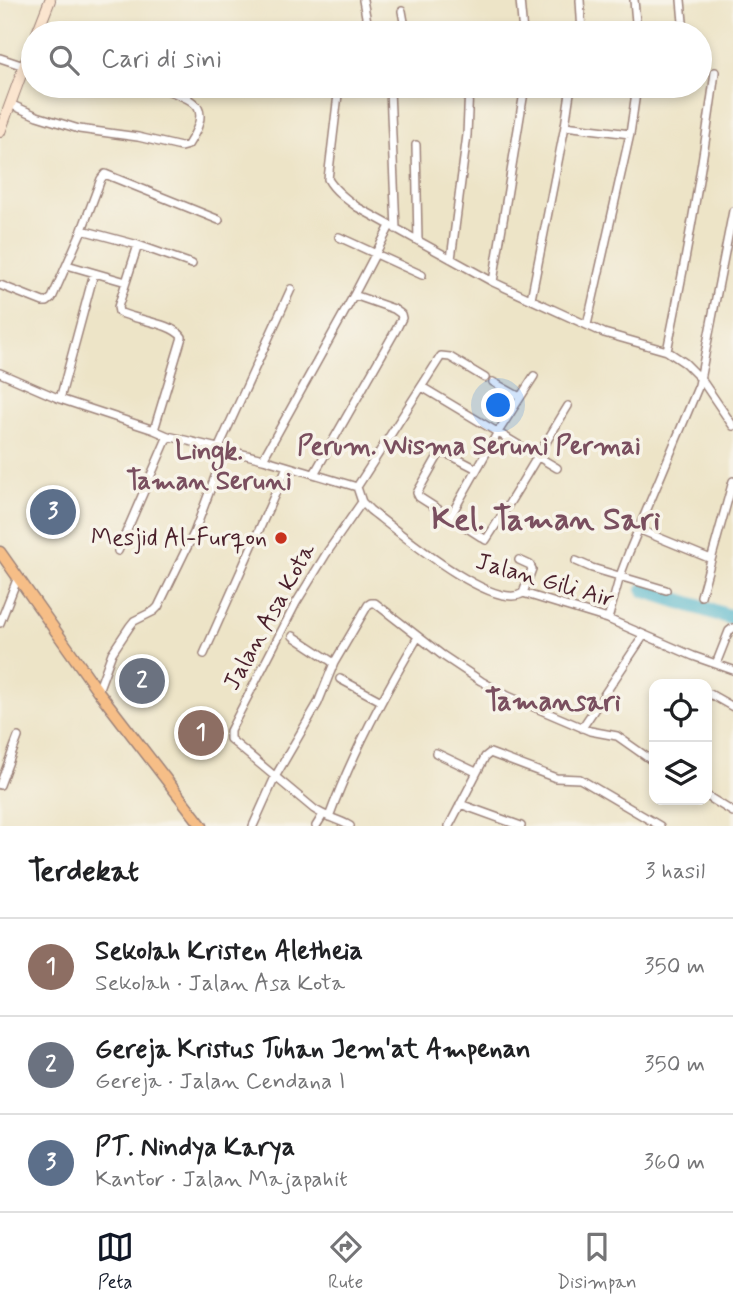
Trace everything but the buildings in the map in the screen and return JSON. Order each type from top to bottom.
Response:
[{"type":"main road","points":[[42,21],[50,0]]},
{"type":"main road","points":[[0,132],[21,73]]},
{"type":"main road","points":[[0,552],[99,691],[202,826]]},
{"type":"street","points":[[363,0],[367,21]]},
{"type":"street","points":[[520,0],[522,21]]},
{"type":"street","points":[[580,0],[581,21]]},
{"type":"street","points":[[634,0],[636,21]]},
{"type":"street","points":[[681,0],[683,21]]},
{"type":"street","points":[[402,11],[404,21]]},
{"type":"street","points":[[0,58],[21,65]]},
{"type":"street","points":[[667,351],[710,116],[715,72]]},
{"type":"street","points":[[338,98],[328,178],[341,195],[356,207],[493,282],[619,338],[667,351],[685,363],[701,379],[732,422]]},
{"type":"street","points":[[263,459],[375,254],[393,227],[390,98]]},
{"type":"street","points":[[451,259],[467,135],[469,98]]},
{"type":"street","points":[[493,282],[523,98]]},
{"type":"street","points":[[531,299],[569,98]]},
{"type":"street","points":[[587,325],[630,134],[635,98]]},
{"type":"street","points":[[6,109],[79,129],[138,137],[181,147],[188,145],[201,118],[196,104],[187,99]]},
{"type":"street","points":[[565,126],[630,134]]},
{"type":"street","points":[[416,145],[418,241]]},
{"type":"street","points":[[0,285],[47,302],[52,298],[103,175],[109,175],[219,220]]},
{"type":"street","points":[[608,619],[620,576],[638,529],[701,379],[733,211]]},
{"type":"street","points":[[82,230],[138,245],[191,264]]},
{"type":"street","points":[[339,237],[422,275]]},
{"type":"street","points":[[138,245],[118,307],[119,312],[166,327],[178,332],[182,337],[154,430]]},
{"type":"street","points":[[67,265],[126,282]]},
{"type":"street","points":[[60,399],[94,273]]},
{"type":"street","points":[[99,691],[112,653],[134,621],[158,607],[194,533],[222,449],[290,289]]},
{"type":"street","points":[[314,474],[402,318],[394,309],[354,295]]},
{"type":"street","points":[[357,487],[441,356],[450,357],[520,397]]},
{"type":"street","points":[[0,373],[60,399],[168,436],[263,459],[357,487]]},
{"type":"street","points":[[450,517],[498,432],[534,376]]},
{"type":"street","points":[[422,387],[557,468]]},
{"type":"street","points":[[477,469],[442,453],[417,494],[486,541],[568,405]]},
{"type":"street","points":[[118,551],[168,436]]},
{"type":"street","points":[[204,654],[287,467]]},
{"type":"street","points":[[701,596],[733,481]]},
{"type":"street","points":[[357,487],[362,502]]},
{"type":"street","name":"Jalan Gili Air","points":[[362,502],[445,568],[478,586],[509,596],[518,597],[523,593],[608,619],[693,656],[733,670]]},
{"type":"street","name":"Jalan Asa Kota","points":[[350,826],[324,817],[230,739],[230,731],[296,603],[362,502]]},
{"type":"street","points":[[638,529],[711,559]]},
{"type":"street","points":[[519,560],[530,565],[532,569],[523,593]]},
{"type":"street","points":[[576,561],[666,590]]},
{"type":"street","points":[[0,623],[18,576]]},
{"type":"street","points":[[253,826],[275,777],[318,703],[334,663],[371,603],[375,603],[465,672],[490,686],[582,728],[617,736],[649,758]]},
{"type":"street","points":[[716,664],[729,631],[733,628]]},
{"type":"street","points":[[582,728],[644,635]]},
{"type":"street","points":[[293,636],[334,663]]},
{"type":"street","points":[[316,826],[324,817],[381,701],[418,637]]},
{"type":"street","points":[[340,679],[381,701]]},
{"type":"street","points":[[712,696],[733,707]]},
{"type":"street","points":[[0,785],[18,737]]},
{"type":"street","points":[[436,753],[476,772]]},
{"type":"street","points":[[449,826],[487,754],[496,754],[556,778],[580,779],[660,826]]},
{"type":"street","points":[[712,799],[733,812]]},
{"type":"street","points":[[460,804],[522,826]]},
{"type":"waterway","points":[[645,590],[733,618]]},
{"type":"place","name":"PT. Nindya Karya","points":[[53,512]]},
{"type":"place","name":"Mesjid Al-Furqon","points":[[281,538]]},
{"type":"place","name":"Gereja Kristus Tuhan Jem'at Ampenan","points":[[142,681]]},
{"type":"place","name":"Sekolah Kristen Aletheia","points":[[201,733]]},
{"type":"district","name":"Perum. Wisma Seruni Permai","points":[[469,447]]},
{"type":"district","name":"Lingk. Taman Seruni","points":[[209,467]]},
{"type":"district","name":"Kel. Taman Sari","points":[[546,520]]},
{"type":"district","name":"Tamansari","points":[[553,702]]}]
